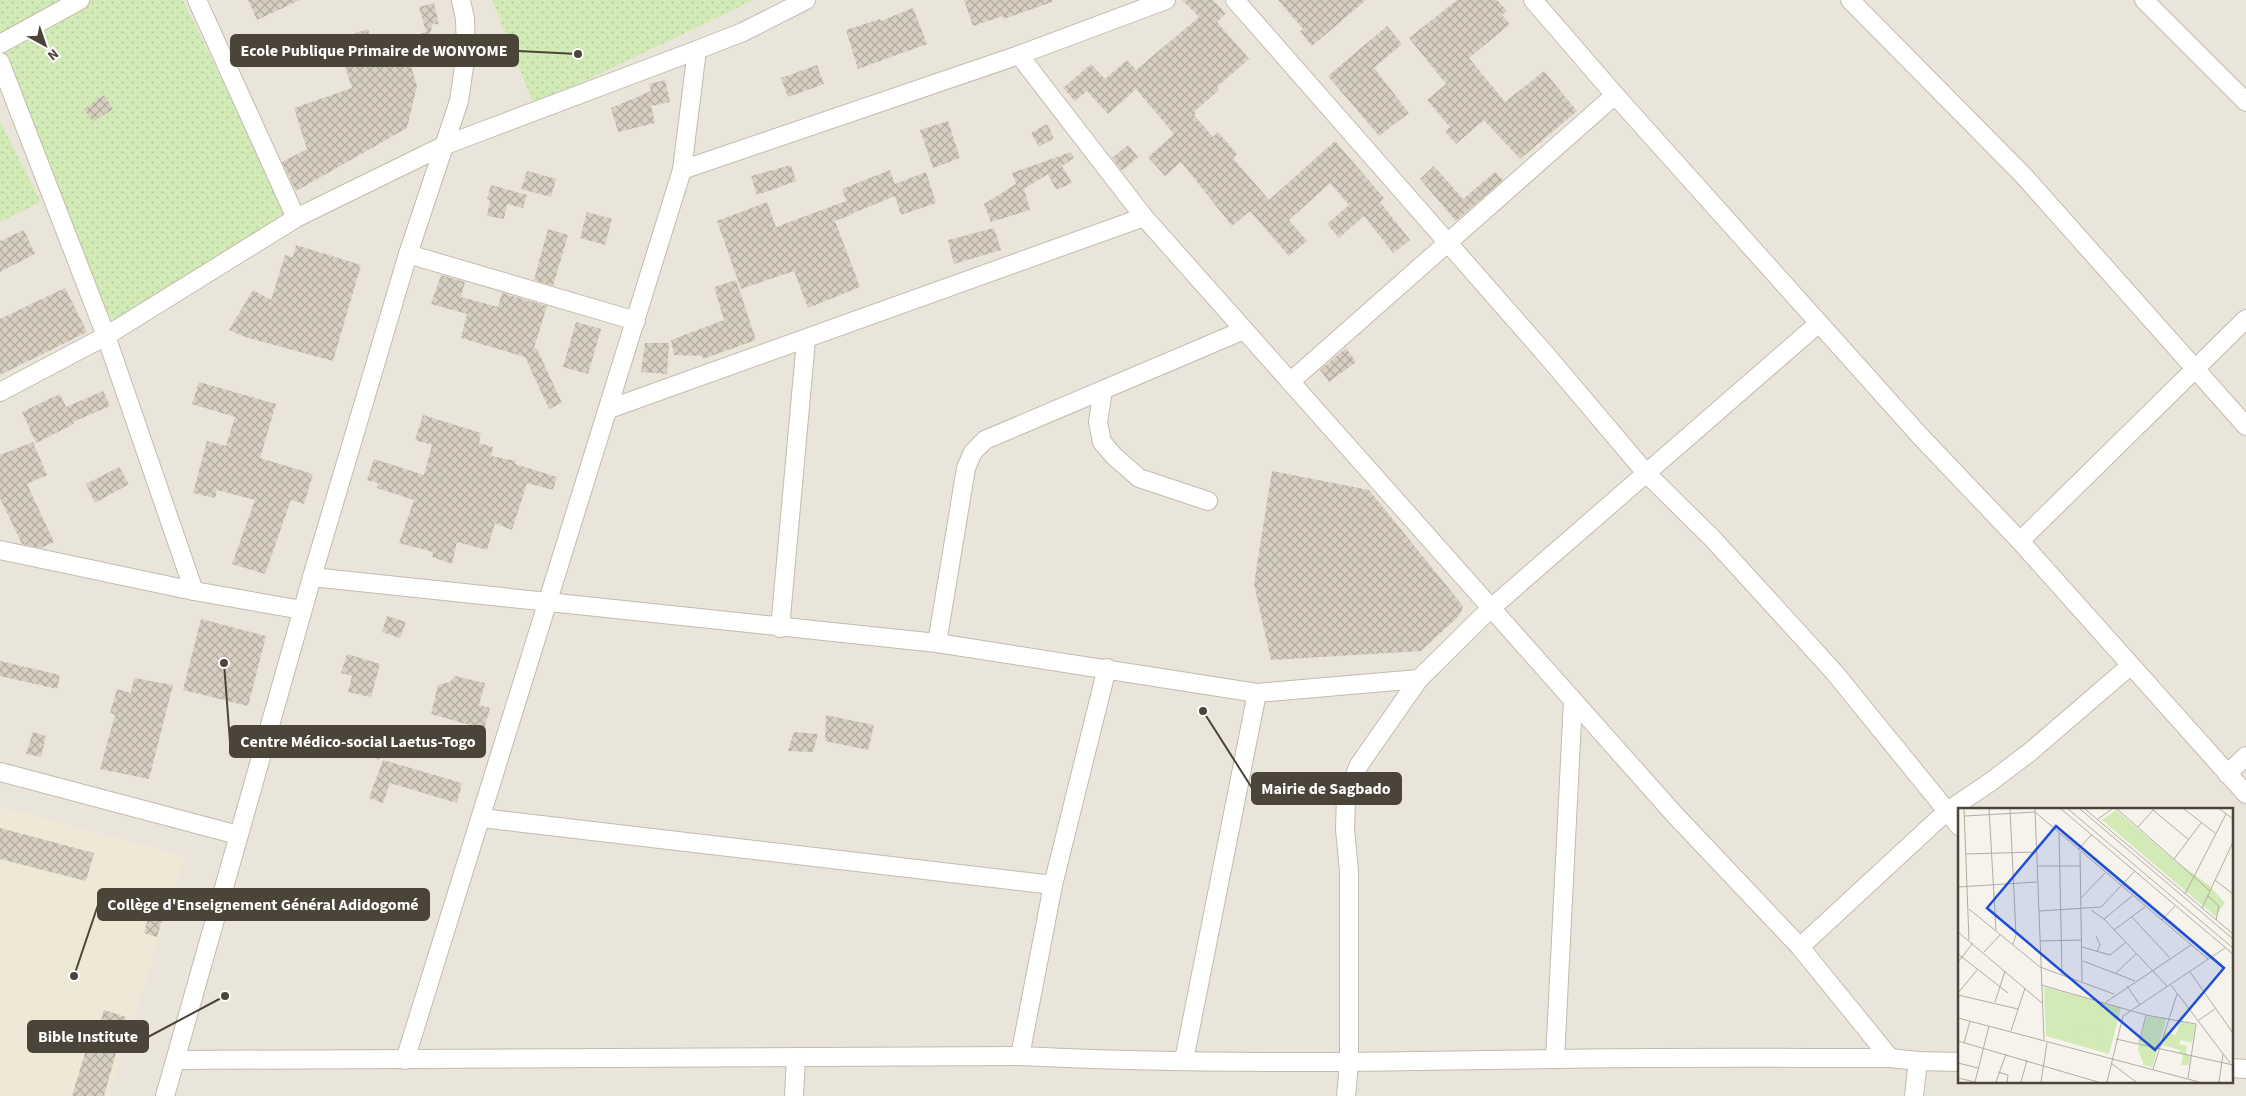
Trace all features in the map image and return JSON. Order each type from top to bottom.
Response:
[{"type":"street","points":[[0,44],[80,0]]},
{"type":"street","points":[[196,0],[296,218]]},
{"type":"street","points":[[164,1096],[176,1060],[302,610],[408,254],[459,101],[466,53],[465,19],[461,0]]},
{"type":"street","points":[[0,392],[106,336],[296,218],[443,146],[743,32],[806,0]]},
{"type":"street","points":[[682,170],[1018,55],[1166,0]]},
{"type":"street","points":[[1235,0],[1548,357],[1646,473],[1712,538],[1834,672],[1958,825]]},
{"type":"street","points":[[1533,0],[1614,94],[1921,437],[2020,540],[2130,666],[2246,794]]},
{"type":"street","points":[[1850,0],[2022,175],[2194,370],[2246,426]]},
{"type":"street","points":[[2144,0],[2246,102]]},
{"type":"street","points":[[405,1060],[682,170],[697,50]]},
{"type":"street","points":[[1018,55],[1144,217],[1675,816],[1800,946],[1890,1058]]},
{"type":"street","points":[[0,62],[106,336],[194,591]]},
{"type":"street","points":[[1290,382],[1614,94]]},
{"type":"street","points":[[609,409],[806,340],[1144,217]]},
{"type":"street","points":[[408,254],[636,321]]},
{"type":"street","points":[[2020,540],[2246,320]]},
{"type":"street","points":[[1346,1096],[1349,1064],[1349,872],[1345,829],[1346,797],[1364,758],[1419,680],[1490,609],[1819,323]]},
{"type":"street","points":[[937,643],[966,468],[973,452],[985,440],[1244,330]]},
{"type":"street","points":[[780,628],[806,340]]},
{"type":"street","points":[[1103,390],[1098,422],[1102,442],[1114,456],[1139,478],[1208,501]]},
{"type":"street","points":[[0,550],[194,591],[302,610]]},
{"type":"street","points":[[312,577],[780,628],[937,643],[1107,668],[1257,693],[1419,680]]},
{"type":"street","points":[[1800,946],[1946,812],[2030,752],[2130,666]]},
{"type":"street","points":[[1020,1056],[1053,885],[1107,668]]},
{"type":"street","points":[[1184,1060],[1257,693]]},
{"type":"street","points":[[1555,1059],[1573,701]]},
{"type":"street","points":[[2227,774],[2246,756]]},
{"type":"street","points":[[0,772],[238,835]]},
{"type":"street","points":[[480,818],[1053,885]]},
{"type":"street","points":[[176,1060],[1020,1056],[1103,1060],[1349,1064],[1555,1059],[1890,1058],[1918,1062],[1958,1062]]},
{"type":"street","points":[[794,1096],[796,1057]]},
{"type":"street","points":[[1914,1096],[1918,1062]]},
{"type":"shaded area","points":[[0,0],[2246,0],[2246,1096],[0,1096]]},
{"type":"shaded area","points":[[0,807],[185,856],[109,1096],[0,1096]]},
{"type":"green space","points":[[0,0],[183,0],[286,212],[113,325],[0,65]]},
{"type":"green space","points":[[492,0],[754,0],[534,105]]},
{"type":"green space","points":[[0,121],[41,202],[0,222]]},
{"type":"building","points":[[248,0],[300,0],[257,20]]},
{"type":"building","points":[[964,0],[1052,0],[1052,2],[1004,19],[1003,16],[973,26]]},
{"type":"building","points":[[1182,0],[1213,0],[1226,13],[1217,22],[1249,59],[1217,87],[1219,90],[1195,111],[1194,115],[1213,137],[1218,132],[1237,154],[1233,158],[1269,200],[1335,141],[1384,198],[1380,202],[1410,240],[1393,253],[1364,216],[1339,238],[1327,224],[1349,205],[1330,183],[1289,220],[1307,241],[1289,256],[1250,211],[1232,226],[1181,162],[1165,176],[1148,157],[1174,134],[1136,89],[1108,114],[1087,91],[1075,101],[1063,88],[1091,64],[1105,79],[1127,60],[1136,70],[1199,17]]},
{"type":"building","points":[[1278,0],[1366,0],[1312,46],[1300,31],[1303,29]]},
{"type":"building","points":[[1457,0],[1497,0],[1507,11],[1502,15],[1510,24],[1469,58],[1505,102],[1544,71],[1577,111],[1520,159],[1484,120],[1456,144],[1445,131],[1450,127],[1427,100],[1446,84],[1409,38]]},
{"type":"building","points":[[434,3],[439,25],[433,23],[423,58],[410,63],[417,86],[407,128],[296,191],[282,162],[307,149],[294,108],[352,88],[336,40],[368,29],[375,48],[426,32],[419,7]]},
{"type":"building","points":[[913,8],[927,44],[858,69],[846,30],[880,19],[881,21]]},
{"type":"building","points":[[1387,26],[1402,44],[1374,68],[1409,113],[1379,136],[1328,76]]},
{"type":"building","points":[[817,65],[824,84],[788,97],[781,78]]},
{"type":"building","points":[[665,80],[670,102],[651,106],[655,123],[618,132],[611,108],[651,91],[649,84]]},
{"type":"building","points":[[104,95],[113,109],[93,122],[84,109]]},
{"type":"building","points":[[948,121],[960,158],[933,168],[920,130]]},
{"type":"building","points":[[1047,124],[1054,138],[1039,147],[1031,133]]},
{"type":"building","points":[[1128,145],[1138,157],[1122,171],[1112,158]]},
{"type":"building","points":[[1071,152],[1074,158],[1062,166],[1072,183],[1056,190],[1048,174],[1024,189],[1030,210],[991,222],[984,204],[1016,184],[1012,173]]},
{"type":"building","points":[[791,165],[796,181],[757,195],[751,176]]},
{"type":"building","points":[[1434,166],[1463,199],[1495,172],[1503,180],[1456,221],[1420,179]]},
{"type":"building","points":[[890,170],[895,184],[926,172],[936,203],[901,215],[895,196],[851,214],[842,189]]},
{"type":"building","points":[[527,171],[556,179],[551,197],[521,189]]},
{"type":"building","points":[[491,185],[527,195],[523,208],[507,204],[504,219],[487,216],[490,200],[487,199]]},
{"type":"building","points":[[846,201],[851,215],[835,221],[860,287],[808,308],[794,271],[741,289],[717,221],[767,202],[776,227]]},
{"type":"building","points":[[587,212],[612,219],[605,245],[580,238]]},
{"type":"building","points":[[994,228],[1001,250],[954,264],[948,240]]},
{"type":"building","points":[[548,229],[568,235],[553,286],[534,280]]},
{"type":"building","points":[[24,230],[35,254],[0,272],[0,241]]},
{"type":"building","points":[[296,245],[361,265],[333,361],[245,337],[229,330],[253,290],[271,300],[285,255],[293,257]]},
{"type":"building","points":[[441,275],[465,282],[461,297],[498,307],[502,293],[547,306],[534,348],[537,349],[562,403],[549,409],[525,357],[461,338],[467,314],[431,304]]},
{"type":"building","points":[[736,280],[756,340],[703,359],[702,356],[674,355],[671,340],[724,320],[714,287]]},
{"type":"building","points":[[65,288],[87,332],[0,375],[0,319]]},
{"type":"building","points":[[576,322],[601,329],[588,374],[563,367]]},
{"type":"building","points":[[645,343],[669,343],[667,374],[641,372]]},
{"type":"building","points":[[1346,348],[1356,362],[1329,382],[1320,370]]},
{"type":"building","points":[[199,382],[276,404],[260,458],[313,474],[304,504],[291,500],[265,574],[232,564],[255,500],[217,490],[215,498],[193,493],[207,441],[226,446],[235,417],[192,404]]},
{"type":"building","points":[[103,391],[110,406],[73,422],[74,424],[36,443],[22,412],[60,394],[66,407]]},
{"type":"building","points":[[423,415],[481,433],[479,443],[493,447],[491,456],[516,461],[515,464],[557,477],[553,490],[527,483],[512,530],[495,523],[487,550],[457,542],[452,564],[432,557],[433,552],[399,543],[414,500],[377,488],[378,483],[367,480],[374,459],[424,475],[432,445],[415,440]]},
{"type":"building","points":[[33,442],[47,475],[27,484],[54,542],[41,548],[22,544],[0,498],[0,455]]},
{"type":"building","points":[[119,467],[129,484],[95,503],[86,484]]},
{"type":"building","points":[[1272,471],[1369,490],[1463,606],[1460,615],[1421,651],[1271,660],[1254,584]]},
{"type":"building","points":[[387,616],[406,622],[400,638],[382,632]]},
{"type":"building","points":[[201,619],[266,636],[248,706],[183,690]]},
{"type":"building","points":[[347,654],[380,664],[371,697],[348,692],[352,676],[341,673]]},
{"type":"building","points":[[0,661],[60,675],[57,689],[0,676]]},
{"type":"building","points":[[455,676],[485,683],[479,705],[490,708],[484,729],[431,714],[438,685],[450,682]]},
{"type":"building","points":[[134,678],[173,685],[149,779],[100,769],[115,715],[110,713],[117,689],[131,693]]},
{"type":"building","points":[[826,715],[874,725],[868,750],[825,741]]},
{"type":"building","points":[[324,725],[360,736],[362,728],[387,736],[379,760],[320,740]]},
{"type":"building","points":[[33,732],[46,736],[41,757],[26,754]]},
{"type":"building","points":[[794,732],[818,734],[813,752],[788,751]]},
{"type":"building","points":[[383,760],[462,783],[457,803],[390,783],[383,803],[369,798]]},
{"type":"building","points":[[0,828],[94,853],[86,881],[0,859]]},
{"type":"building","points":[[150,910],[164,914],[157,937],[144,933]]},
{"type":"building","points":[[104,1010],[126,1017],[104,1096],[72,1096],[87,1046],[93,1048]]},
{"type":"place","name":"Ecole Publique Primaire de WONYOME","points":[[578,54]]},
{"type":"place","name":"Centre Médico-social Laetus-Togo","points":[[224,663]]},
{"type":"place","name":"Mairie de Sagbado","points":[[1203,711]]},
{"type":"place","name":"Collège d'Enseignement Général Adidogomé","points":[[74,976]]},
{"type":"place","name":"Bible Institute","points":[[225,996]]}]
